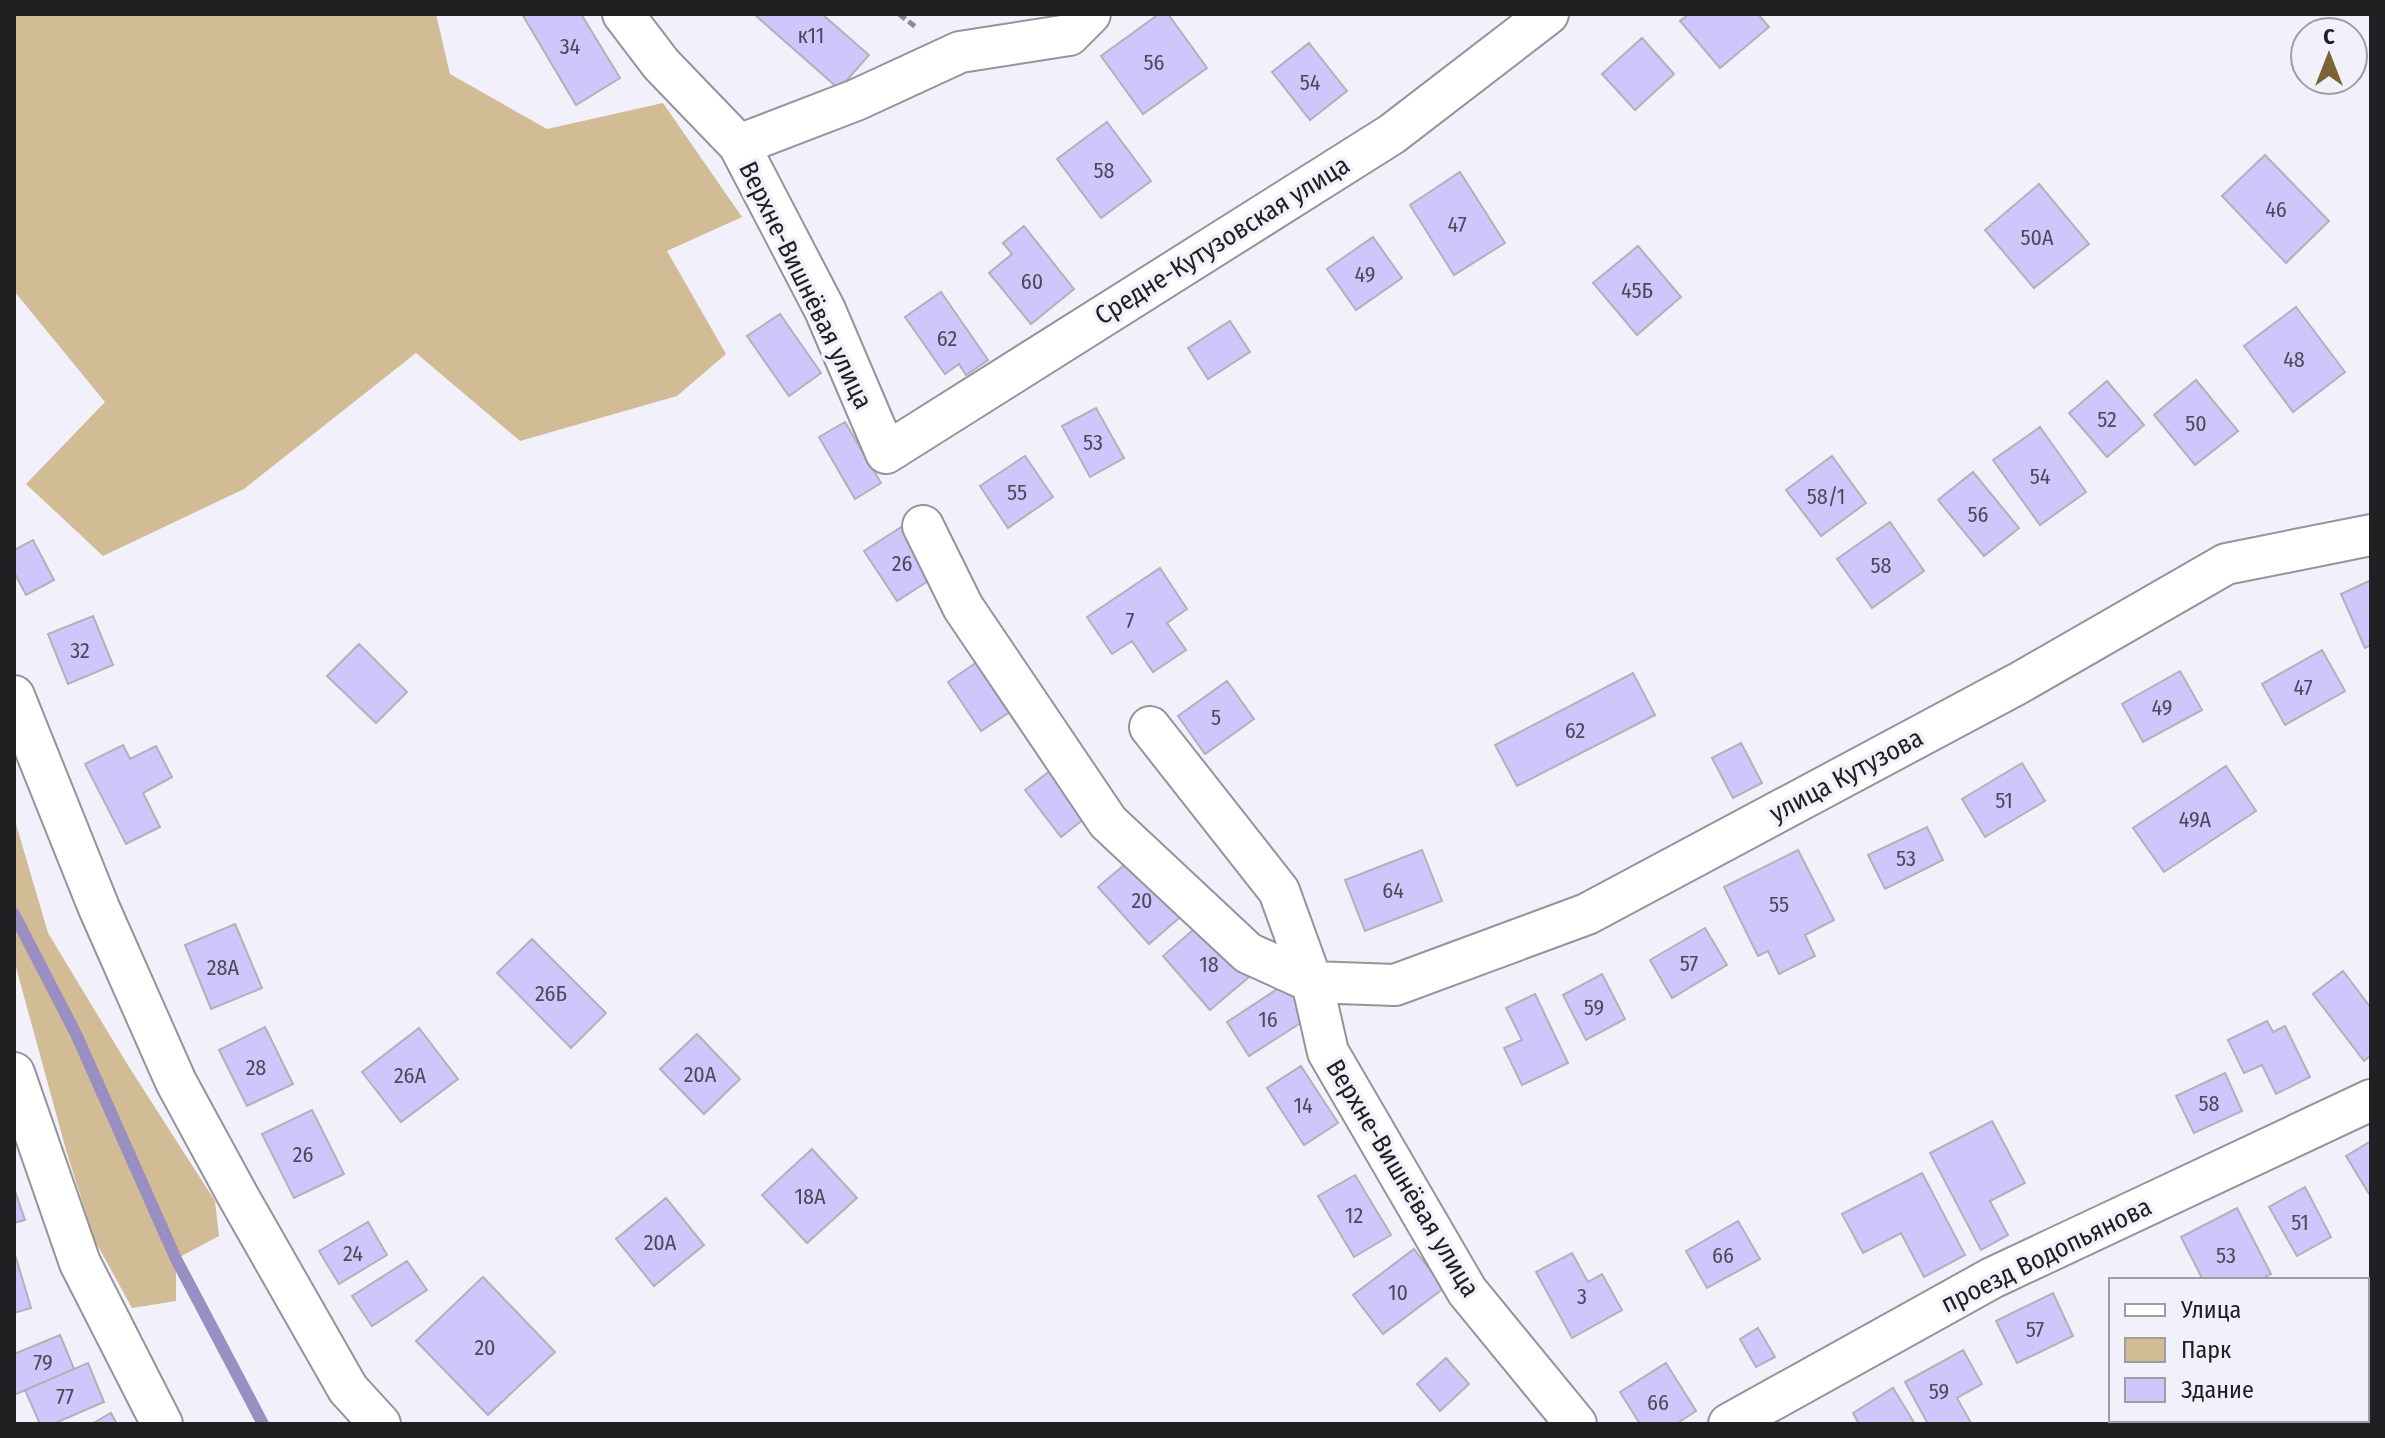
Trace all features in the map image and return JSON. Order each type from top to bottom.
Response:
[{"type":"street","name":"Верхне-Вишнёвая улица","points":[[623,14],[661,64],[739,145],[825,310],[886,453]]},
{"type":"street","points":[[739,145],[856,100],[960,52],[1069,35],[1090,14]]},
{"type":"street","name":"Средне-Кутузовская улица","points":[[886,453],[1392,134],[1548,14]]},
{"type":"street","points":[[923,526],[963,607],[1108,822],[1248,953],[1312,982]]},
{"type":"street","name":"улица Кутузова","points":[[1312,982],[1395,985],[1587,914],[2019,683],[2226,564],[2371,535]]},
{"type":"street","points":[[14,696],[99,908],[176,1082],[348,1389],[380,1424]]},
{"type":"street","name":"Верхне-Вишнёвая улица","points":[[1150,727],[1279,891],[1312,982],[1328,1052],[1467,1291],[1576,1424]]},
{"type":"street","points":[[14,1073],[80,1263],[162,1424]]},
{"type":"street","name":"проезд Водопьянова","points":[[1729,1424],[1992,1278],[2371,1100]]},
{"type":"green space","points":[[14,14],[436,14],[450,74],[547,129],[663,103],[742,217],[667,251],[726,354],[677,396],[520,441],[416,353],[244,489],[103,556],[26,484],[105,402],[14,291]]},
{"type":"green space","points":[[14,817],[48,933],[215,1201],[219,1236],[176,1259],[176,1301],[132,1308],[94,1239],[14,960]]},
{"type":"building","points":[[522,14],[581,14],[620,78],[576,105]]},
{"type":"building","points":[[754,14],[822,14],[869,55],[839,89]]},
{"type":"building","points":[[1159,14],[1168,14],[1207,68],[1143,114],[1101,56]]},
{"type":"building","points":[[1689,14],[1758,14],[1769,27],[1720,68],[1680,21]]},
{"type":"building","points":[[1642,38],[1674,74],[1635,110],[1602,74]]},
{"type":"building","points":[[1309,43],[1347,91],[1310,120],[1272,72]]},
{"type":"building","points":[[1107,122],[1151,181],[1101,218],[1057,159]]},
{"type":"building","points":[[2265,155],[2329,221],[2286,263],[2222,196]]},
{"type":"building","points":[[1460,172],[1505,243],[1454,275],[1410,205]]},
{"type":"building","points":[[2039,184],[2089,244],[2034,288],[1985,230]]},
{"type":"building","points":[[1024,226],[1074,289],[1031,324],[989,273],[1012,254],[1003,243]]},
{"type":"building","points":[[1373,237],[1402,278],[1356,310],[1327,269]]},
{"type":"building","points":[[1638,246],[1681,297],[1637,335],[1593,283]]},
{"type":"building","points":[[941,292],[988,360],[966,375],[959,364],[945,374],[905,317]]},
{"type":"building","points":[[2296,307],[2345,372],[2293,412],[2244,346]]},
{"type":"building","points":[[780,314],[821,373],[789,396],[747,336]]},
{"type":"building","points":[[1230,321],[1250,352],[1208,379],[1188,348]]},
{"type":"building","points":[[2196,380],[2238,431],[2195,465],[2154,415]]},
{"type":"building","points":[[2107,381],[2144,425],[2107,457],[2069,413]]},
{"type":"building","points":[[1096,408],[1124,458],[1090,477],[1062,426]]},
{"type":"building","points":[[845,422],[881,483],[855,499],[819,437]]},
{"type":"building","points":[[2040,427],[2086,492],[2040,525],[1993,460]]},
{"type":"building","points":[[1025,456],[1053,497],[1008,528],[980,486]]},
{"type":"building","points":[[1832,456],[1866,503],[1821,536],[1786,490]]},
{"type":"building","points":[[1973,472],[2019,528],[1984,556],[1938,500]]},
{"type":"building","points":[[1890,522],[1924,571],[1872,608],[1837,559]]},
{"type":"building","points":[[906,524],[939,574],[897,601],[864,551]]},
{"type":"building","points":[[33,540],[54,580],[26,595],[14,572],[14,550]]},
{"type":"building","points":[[1160,568],[1187,609],[1167,623],[1186,650],[1153,672],[1132,641],[1112,654],[1087,617]]},
{"type":"building","points":[[2371,580],[2371,645],[2365,648],[2341,594]]},
{"type":"building","points":[[93,616],[113,665],[68,684],[48,634]]},
{"type":"building","points":[[359,644],[407,692],[376,723],[327,676]]},
{"type":"building","points":[[2322,650],[2345,691],[2285,725],[2262,684]]},
{"type":"building","points":[[980,660],[1013,710],[981,731],[948,682]]},
{"type":"building","points":[[2180,671],[2202,710],[2143,742],[2122,704]]},
{"type":"building","points":[[1633,673],[1655,715],[1517,786],[1495,745]]},
{"type":"building","points":[[1227,681],[1254,719],[1205,754],[1178,716]]},
{"type":"building","points":[[1741,743],[1762,783],[1733,798],[1712,758]]},
{"type":"building","points":[[123,745],[130,759],[156,746],[172,777],[143,793],[160,827],[126,844],[85,764]]},
{"type":"building","points":[[2022,763],[2045,801],[1985,837],[1962,799]]},
{"type":"building","points":[[2226,766],[2256,811],[2164,872],[2133,828]]},
{"type":"building","points":[[1054,768],[1090,814],[1061,837],[1025,790]]},
{"type":"building","points":[[1927,827],[1943,860],[1885,889],[1868,855]]},
{"type":"building","points":[[1422,850],[1442,901],[1365,931],[1345,880]]},
{"type":"building","points":[[1798,850],[1834,920],[1805,935],[1815,956],[1779,974],[1768,951],[1758,956],[1724,887]]},
{"type":"building","points":[[1135,856],[1185,913],[1149,944],[1098,887]]},
{"type":"building","points":[[1208,917],[1255,972],[1210,1010],[1163,956]]},
{"type":"building","points":[[235,924],[262,988],[211,1009],[185,945]]},
{"type":"building","points":[[1705,928],[1727,965],[1672,998],[1650,960]]},
{"type":"building","points":[[532,939],[606,1013],[571,1048],[497,973]]},
{"type":"building","points":[[2343,971],[2371,1008],[2371,1055],[2364,1061],[2313,994]]},
{"type":"building","points":[[1602,974],[1625,1019],[1586,1040],[1563,995]]},
{"type":"building","points":[[1288,982],[1310,1017],[1249,1056],[1227,1022]]},
{"type":"building","points":[[1535,994],[1568,1063],[1522,1085],[1504,1048],[1522,1040],[1506,1008]]},
{"type":"building","points":[[2267,1021],[2273,1032],[2285,1026],[2310,1077],[2276,1094],[2262,1065],[2244,1073],[2228,1040]]},
{"type":"building","points":[[265,1027],[293,1084],[247,1106],[219,1050]]},
{"type":"building","points":[[419,1028],[458,1079],[401,1122],[362,1072]]},
{"type":"building","points":[[697,1034],[740,1079],[704,1114],[660,1069]]},
{"type":"building","points":[[1301,1066],[1338,1123],[1304,1145],[1267,1088]]},
{"type":"building","points":[[2225,1073],[2242,1111],[2194,1133],[2176,1096]]},
{"type":"building","points":[[312,1110],[344,1174],[294,1198],[262,1134]]},
{"type":"building","points":[[1992,1121],[2025,1183],[1990,1201],[2008,1235],[1981,1250],[1930,1153]]},
{"type":"building","points":[[2371,1141],[2371,1197],[2346,1156]]},
{"type":"building","points":[[812,1149],[857,1198],[807,1243],[762,1195]]},
{"type":"building","points":[[1922,1173],[1965,1255],[1924,1277],[1901,1233],[1863,1253],[1842,1214]]},
{"type":"building","points":[[1355,1175],[1391,1235],[1354,1257],[1318,1196]]},
{"type":"building","points":[[2305,1187],[2331,1237],[2297,1256],[2269,1207]]},
{"type":"building","points":[[14,1188],[25,1220],[14,1223]]},
{"type":"building","points":[[666,1198],[704,1245],[654,1286],[616,1239]]},
{"type":"building","points":[[2237,1208],[2271,1274],[2263,1278],[2202,1278],[2181,1237]]},
{"type":"building","points":[[1738,1221],[1760,1259],[1707,1288],[1686,1251]]},
{"type":"building","points":[[368,1222],[387,1255],[339,1284],[319,1251]]},
{"type":"building","points":[[1414,1249],[1444,1288],[1383,1334],[1353,1295]]},
{"type":"building","points":[[14,1251],[31,1308],[14,1313]]},
{"type":"building","points":[[1572,1253],[1588,1282],[1602,1274],[1622,1310],[1572,1338],[1536,1272]]},
{"type":"building","points":[[407,1261],[427,1290],[372,1326],[352,1296]]},
{"type":"building","points":[[483,1277],[555,1352],[488,1415],[416,1341]]},
{"type":"building","points":[[2053,1293],[2073,1336],[2017,1363],[1996,1321]]},
{"type":"building","points":[[1758,1328],[1775,1357],[1756,1367],[1740,1339]]},
{"type":"building","points":[[60,1335],[74,1369],[14,1395],[14,1354]]},
{"type":"building","points":[[1963,1350],[1982,1384],[1957,1398],[1971,1423],[1928,1424],[1905,1382]]},
{"type":"building","points":[[1446,1358],[1469,1384],[1440,1411],[1417,1384]]},
{"type":"building","points":[[88,1363],[104,1402],[53,1424],[40,1424],[25,1390]]},
{"type":"building","points":[[1666,1363],[1696,1411],[1676,1424],[1640,1424],[1620,1392]]},
{"type":"building","points":[[1893,1388],[1915,1424],[1859,1424],[1853,1413]]},
{"type":"building","points":[[111,1413],[117,1424],[92,1424]]},
{"type":"waterway","points":[[14,914],[76,1034],[176,1259],[263,1424]]}]
